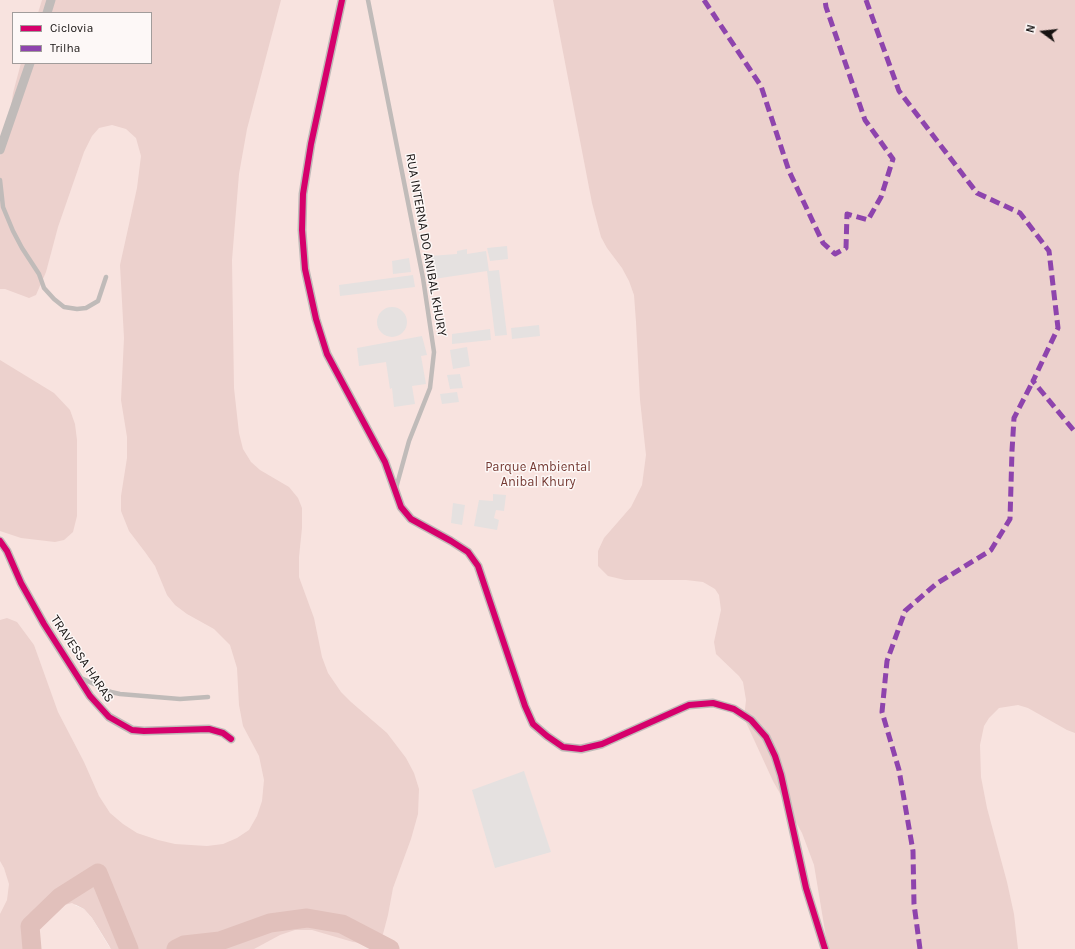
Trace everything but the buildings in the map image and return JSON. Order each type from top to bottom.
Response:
[{"type":"street","points":[[47,12],[51,0]]},
{"type":"street","points":[[342,0],[311,144],[303,194],[302,230],[305,270],[316,319],[327,354],[385,462],[401,507],[411,519],[468,552],[478,566],[525,706],[533,724],[563,747],[581,749],[602,744],[688,705],[713,703],[734,709],[751,720],[766,737],[776,756],[782,775],[806,888],[825,949]]},
{"type":"street","points":[[0,150],[30,64]]},
{"type":"street","name":"TRAVESSA HARAS","points":[[0,541],[44,624],[95,703],[109,717],[132,730],[210,729],[223,733],[231,739]]},
{"type":"lane","name":"RUA INTERNA DO ANIBAL KHURY","points":[[368,0],[423,278],[434,352],[430,388],[409,441],[395,490]]},
{"type":"lane","points":[[0,180],[4,207],[13,232],[39,274],[44,288],[54,299],[64,307],[77,310],[86,308],[98,301],[106,277]]},
{"type":"lane","points":[[79,678],[110,692],[120,694],[180,699],[201,698],[208,696]]},
{"type":"green space","name":"Parque Ambiental Anibal Khury","points":[[0,0],[1075,0],[1075,949],[0,949]],"holes":[[[91,884],[110,948],[92,918],[84,909],[75,905]]]},
{"type":"shaded area","points":[[42,0],[281,0],[247,129],[239,174],[232,260],[234,388],[239,433],[243,449],[251,462],[260,470],[289,487],[298,498],[302,508],[299,577],[314,618],[322,657],[328,673],[341,692],[387,733],[406,758],[414,773],[419,789],[418,814],[411,839],[393,888],[383,934],[369,944],[353,942],[312,930],[295,930],[280,935],[254,949],[111,949],[92,918],[84,909],[72,903],[53,908],[44,914],[37,930],[35,949],[0,949],[0,914],[7,900],[9,884],[0,861],[0,620],[7,618],[17,622],[34,645],[58,712],[84,762],[99,796],[110,813],[137,833],[175,844],[207,846],[223,844],[237,838],[249,830],[257,816],[262,801],[264,780],[259,756],[243,726],[239,705],[237,668],[230,645],[214,629],[187,614],[175,605],[167,595],[155,566],[129,531],[121,511],[121,496],[127,458],[127,437],[121,400],[124,338],[120,265],[137,188],[141,156],[136,138],[126,129],[112,125],[99,128],[92,136],[84,152],[58,227],[46,272],[36,295],[29,298],[5,289],[0,289],[0,156],[7,136],[13,93],[21,64],[152,64],[152,12],[38,12]]},
{"type":"shaded area","points":[[553,0],[1075,0],[1075,733],[1028,708],[1018,705],[999,708],[989,718],[984,726],[980,745],[981,777],[987,808],[1014,914],[1018,949],[828,949],[814,865],[802,833],[773,781],[744,718],[746,700],[743,682],[739,676],[716,654],[714,642],[721,610],[719,595],[715,589],[703,582],[686,580],[625,580],[608,576],[598,566],[598,551],[604,538],[631,507],[642,485],[646,455],[640,400],[634,295],[622,268],[607,248],[601,237],[592,203]]},
{"type":"shaded area","points":[[0,360],[54,393],[70,410],[75,424],[77,440],[77,516],[73,532],[64,540],[55,542],[21,538],[0,531]]},
{"type":"waterway","points":[[32,949],[30,926],[60,897],[98,873],[129,949]]},
{"type":"waterway","points":[[176,949],[184,945],[220,941],[270,923],[307,918],[342,924],[390,949]]},
{"type":"marked path","points":[[704,0],[761,86],[789,171],[823,243],[835,254],[846,248],[847,214],[868,220],[881,197],[893,159],[865,120],[826,7],[825,0]]},
{"type":"marked path","points":[[866,0],[899,91],[977,193],[1020,213],[1049,251],[1058,328],[1033,381],[1075,432]]},
{"type":"marked path","points":[[920,949],[914,904],[913,851],[899,770],[882,712],[887,661],[905,611],[936,584],[991,550],[1010,519],[1014,418],[1033,381]]},
{"type":"cycle path","points":[[342,0],[311,144],[303,194],[302,230],[305,269],[316,319],[327,354],[385,462],[401,507],[411,519],[468,552],[478,566],[525,706],[533,724],[563,747],[581,749],[602,744],[689,705],[713,703],[734,709],[751,720],[766,737],[775,756],[781,775],[806,888],[825,949]]},
{"type":"cycle path","points":[[0,541],[7,551],[21,583],[44,624],[90,696],[109,717],[132,730],[209,729],[223,733],[231,739]]}]
